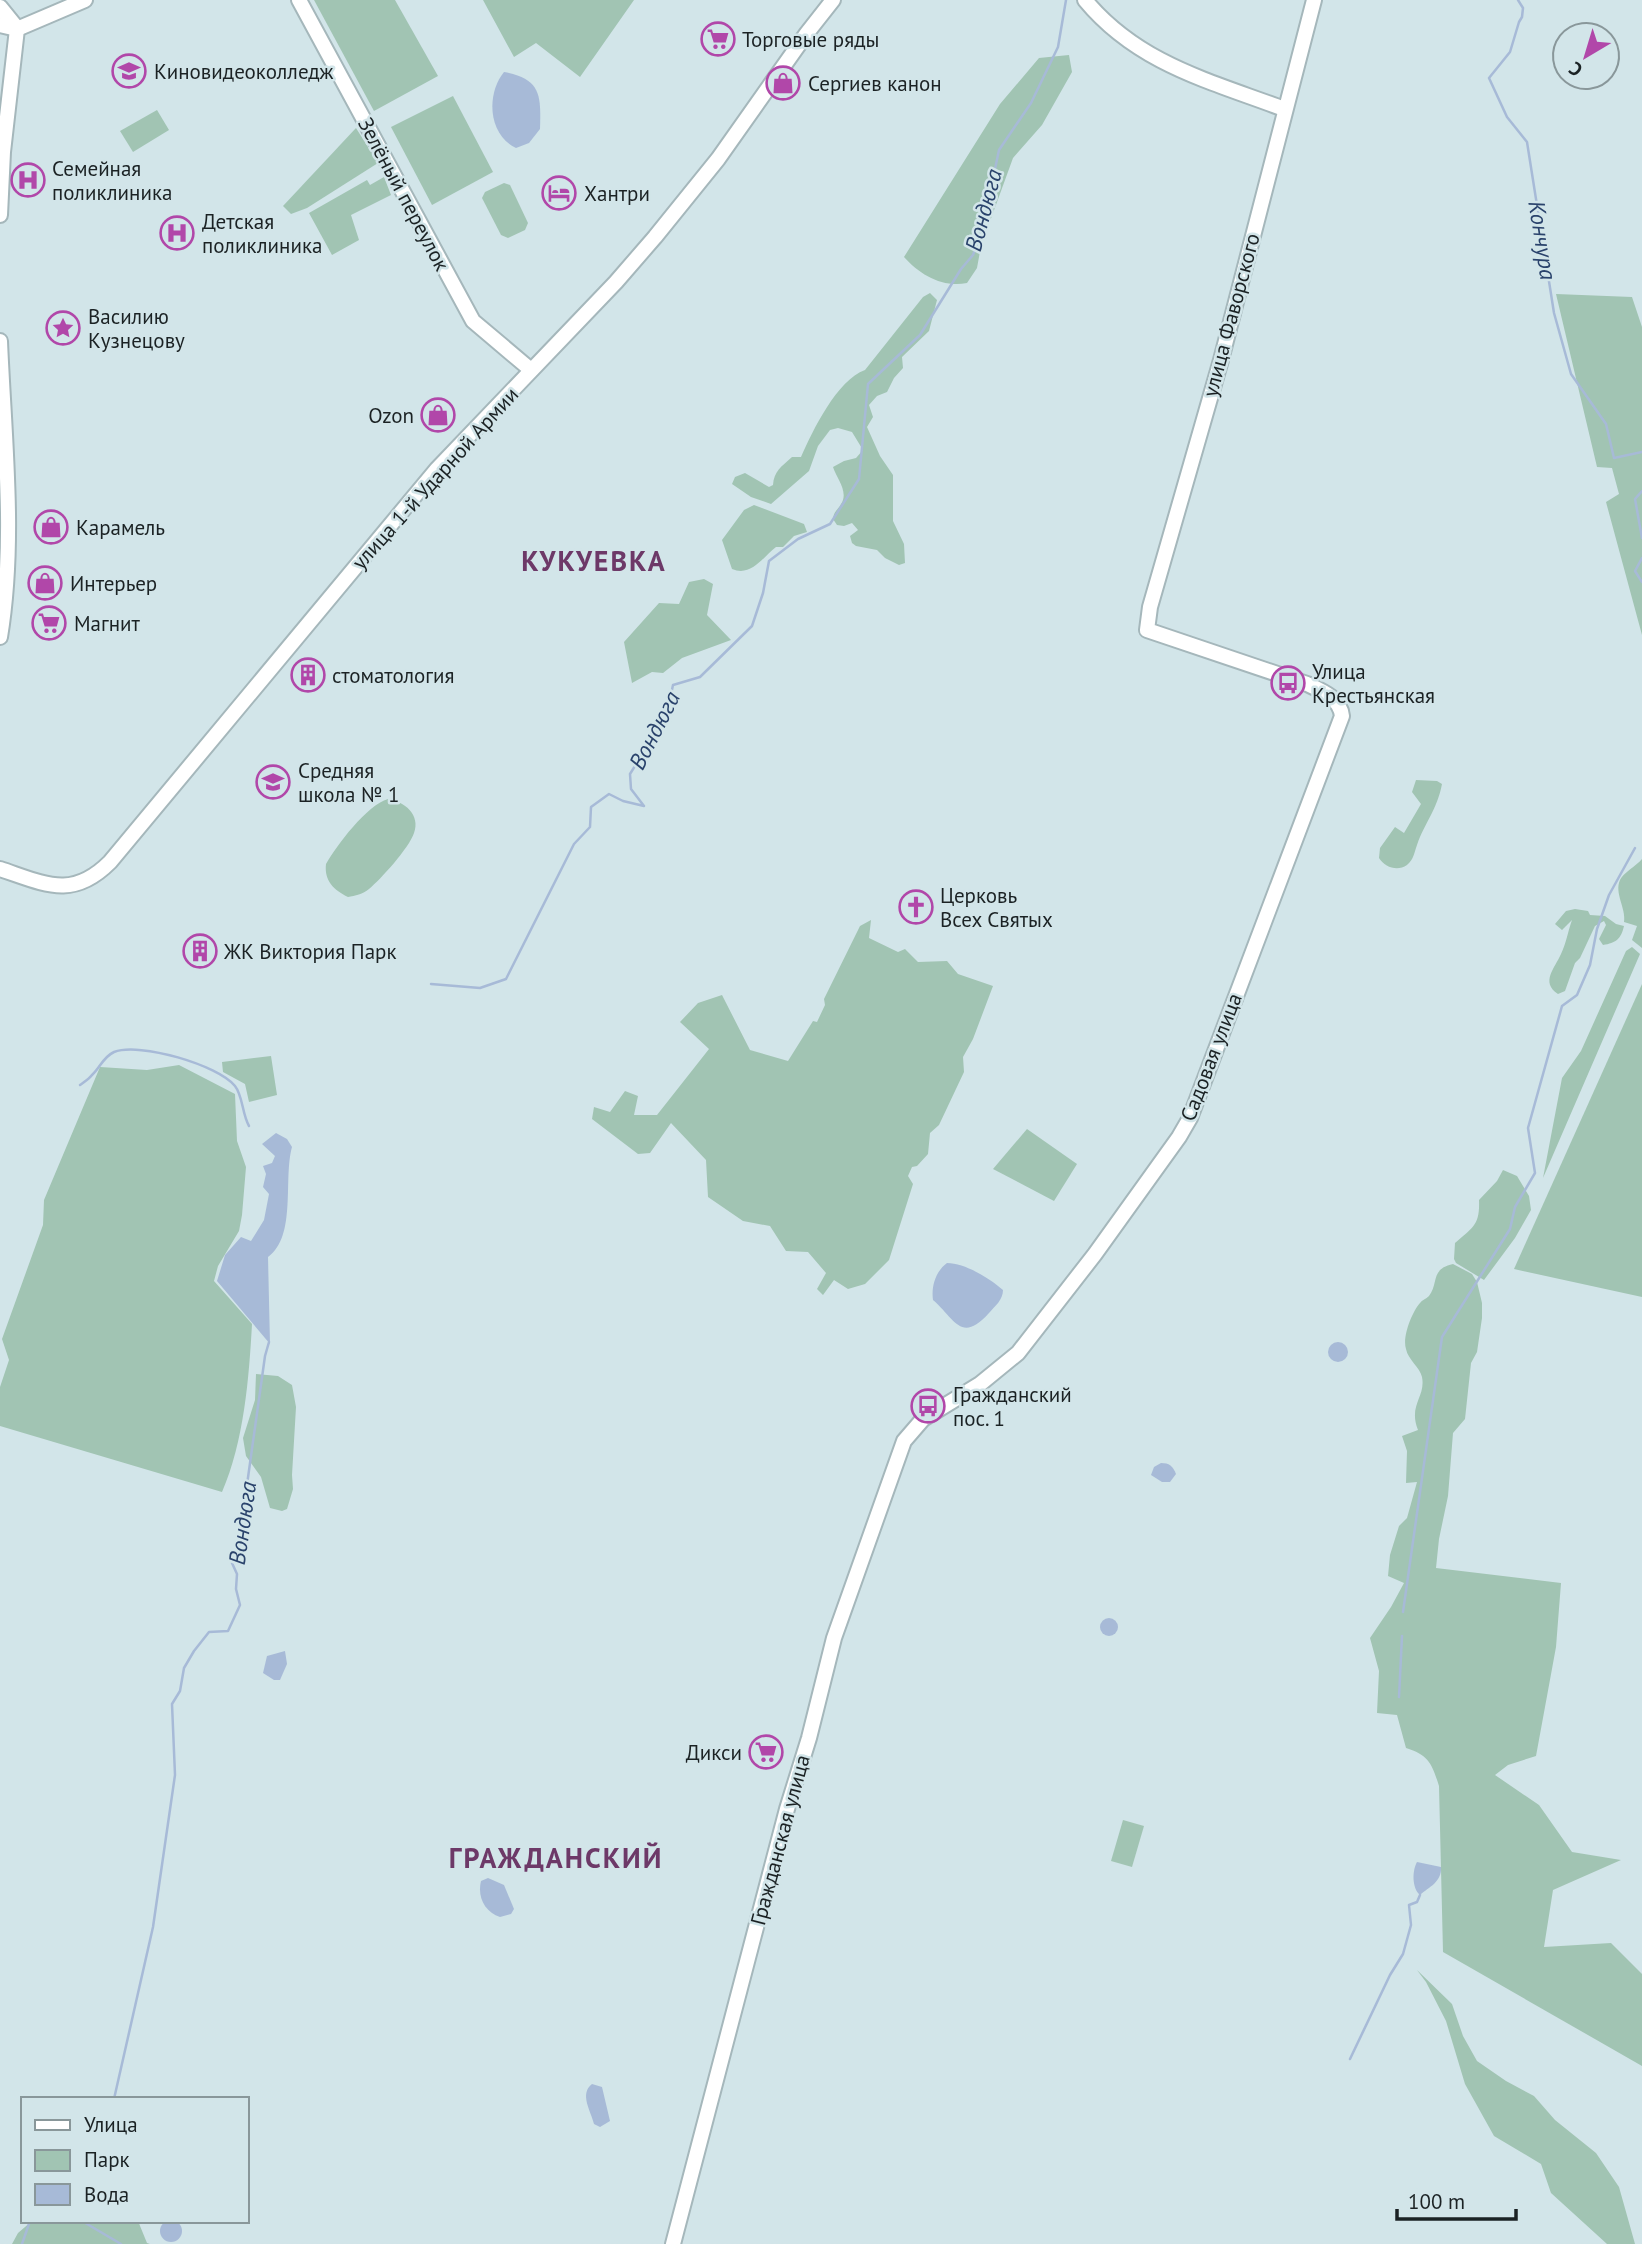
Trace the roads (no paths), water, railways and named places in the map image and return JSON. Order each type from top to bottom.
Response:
[{"type":"street","points":[[0,25],[18,29],[85,0]]},
{"type":"street","name":"Зелёный переулок","points":[[299,0],[473,321],[531,370]]},
{"type":"street","name":"улица 1-й Ударной Армии","points":[[0,870],[41,883],[70,885],[88,880],[103,868],[197,760],[437,468],[615,282],[677,211],[833,0]]},
{"type":"street","name":"улица Фаворского","points":[[1307,684],[1147,630],[1150,607],[1221,360],[1314,0]]},
{"type":"street","points":[[1094,4],[1116,33],[1162,62],[1284,109]]},
{"type":"street","points":[[0,7],[18,29],[3,152],[0,215]]},
{"type":"street","points":[[0,341],[8,559],[0,637]]},
{"type":"street","name":"Садовая улица","points":[[904,1441],[923,1419],[980,1384],[1018,1353],[1096,1254],[1190,1118],[1342,716],[1341,707],[1326,693],[1307,684]]},
{"type":"street","name":"Гражданская улица","points":[[673,2244],[834,1638],[904,1441]]},
{"type":"water","points":[[504,72],[532,84],[539,98],[540,129],[529,143],[516,148],[500,134],[493,113],[494,91]]},
{"type":"water","points":[[276,1133],[287,1139],[292,1147],[283,1235],[277,1248],[268,1257],[270,1344],[217,1281],[225,1255],[241,1237],[251,1241],[264,1220],[269,1194],[263,1187],[266,1174],[263,1166],[272,1163],[275,1156],[262,1144]]},
{"type":"water","points":[[947,1263],[976,1272],[1003,1290],[996,1305],[972,1327],[965,1328],[953,1321],[933,1300],[935,1279]]},
{"type":"water","points":[[1338,1342],[1345,1345],[1348,1352],[1345,1359],[1338,1362],[1331,1359],[1328,1352],[1331,1345]]},
{"type":"water","points":[[1161,1463],[1175,1471],[1176,1474],[1170,1482],[1162,1482],[1151,1475],[1154,1467]]},
{"type":"water","points":[[1109,1618],[1117,1623],[1118,1627],[1113,1635],[1109,1636],[1101,1631],[1100,1627],[1105,1619]]},
{"type":"water","points":[[285,1651],[287,1664],[280,1680],[274,1680],[263,1673],[267,1656]]},
{"type":"water","points":[[1417,1862],[1441,1867],[1437,1880],[1420,1895],[1415,1888],[1414,1879]]},
{"type":"water","points":[[488,1878],[504,1885],[514,1909],[511,1914],[500,1917],[490,1912],[483,1903],[481,1881]]},
{"type":"water","points":[[592,2084],[602,2087],[610,2121],[600,2127],[594,2124],[586,2098],[588,2088]]},
{"type":"water","points":[[163,2223],[179,2223],[182,2235],[175,2242],[167,2242],[160,2235]]},
{"type":"waterway","name":"Вондюга","points":[[431,984],[480,988],[506,979],[574,844],[590,827],[591,807],[609,794],[644,806],[631,789],[630,774],[659,727],[669,704],[673,685],[700,677],[752,626],[763,593],[769,561],[798,539],[830,524],[859,479],[868,384],[920,335],[961,269],[973,255],[982,231],[999,150],[1031,103],[1058,47],[1066,0]]},
{"type":"waterway","name":"Кончура","points":[[1518,0],[1523,8],[1522,17],[1510,52],[1489,78],[1507,117],[1527,142],[1554,313],[1571,374],[1606,424],[1614,458],[1642,452]]},
{"type":"waterway","name":"Кончура","points":[[1642,491],[1635,499],[1642,538]]},
{"type":"waterway","name":"Кончура","points":[[1642,558],[1635,571],[1642,582]]},
{"type":"waterway","points":[[1403,1612],[1442,1337],[1510,1229],[1515,1207],[1535,1173],[1528,1128],[1562,1006],[1577,995],[1590,965],[1597,929],[1609,895],[1635,848]]},
{"type":"waterway","points":[[80,1085],[114,1052],[141,1050],[178,1057],[213,1070],[235,1086],[249,1126]]},
{"type":"waterway","name":"Вондюга","points":[[114,2097],[153,1927],[175,1775],[172,1704],[180,1691],[184,1668],[194,1651],[209,1632],[228,1631],[240,1605],[236,1589],[237,1574],[232,1563],[246,1528],[245,1499],[269,1342]]},
{"type":"waterway","points":[[1399,1697],[1402,1636]]},
{"type":"waterway","points":[[1350,2059],[1390,1975],[1403,1954],[1411,1925],[1409,1905],[1417,1902],[1420,1895]]},
{"type":"waterway","name":"Вондюга","points":[[22,2244],[29,2223]]},
{"type":"waterway","points":[[85,2223],[121,2244]]},
{"type":"place","name":"Торговые ряды","points":[[718,39]]},
{"type":"place","name":"Киновидеоколледж","points":[[129,71]]},
{"type":"place","name":"Сергиев канон","points":[[783,83]]},
{"type":"place","name":"Семейная поликлиника","points":[[28,180]]},
{"type":"place","name":"Хантри","points":[[559,193]]},
{"type":"place","name":"Детская поликлиника","points":[[177,233]]},
{"type":"place","name":"Василию Кузнецову","points":[[63,328]]},
{"type":"place","name":"Ozon","points":[[438,415]]},
{"type":"place","name":"Карамель","points":[[51,527]]},
{"type":"place","name":"Интерьер","points":[[45,583]]},
{"type":"place","name":"Магнит","points":[[49,623]]},
{"type":"place","name":"стоматология","points":[[308,675]]},
{"type":"place","name":"Улица Крестьянская","points":[[1288,683]]},
{"type":"place","name":"Средняя школа № 1","points":[[273,782]]},
{"type":"place","name":"Церковь Всех Святых","points":[[916,907]]},
{"type":"place","name":"ЖК Виктория Парк","points":[[200,951]]},
{"type":"place","name":"Гражданский пос. 1","points":[[928,1406]]},
{"type":"place","name":"Дикси","points":[[766,1752]]},
{"type":"district","name":"КУКУЕВКА","points":[[594,560]]},
{"type":"district","name":"ГРАЖДАНСКИЙ","points":[[556,1857]]}]
